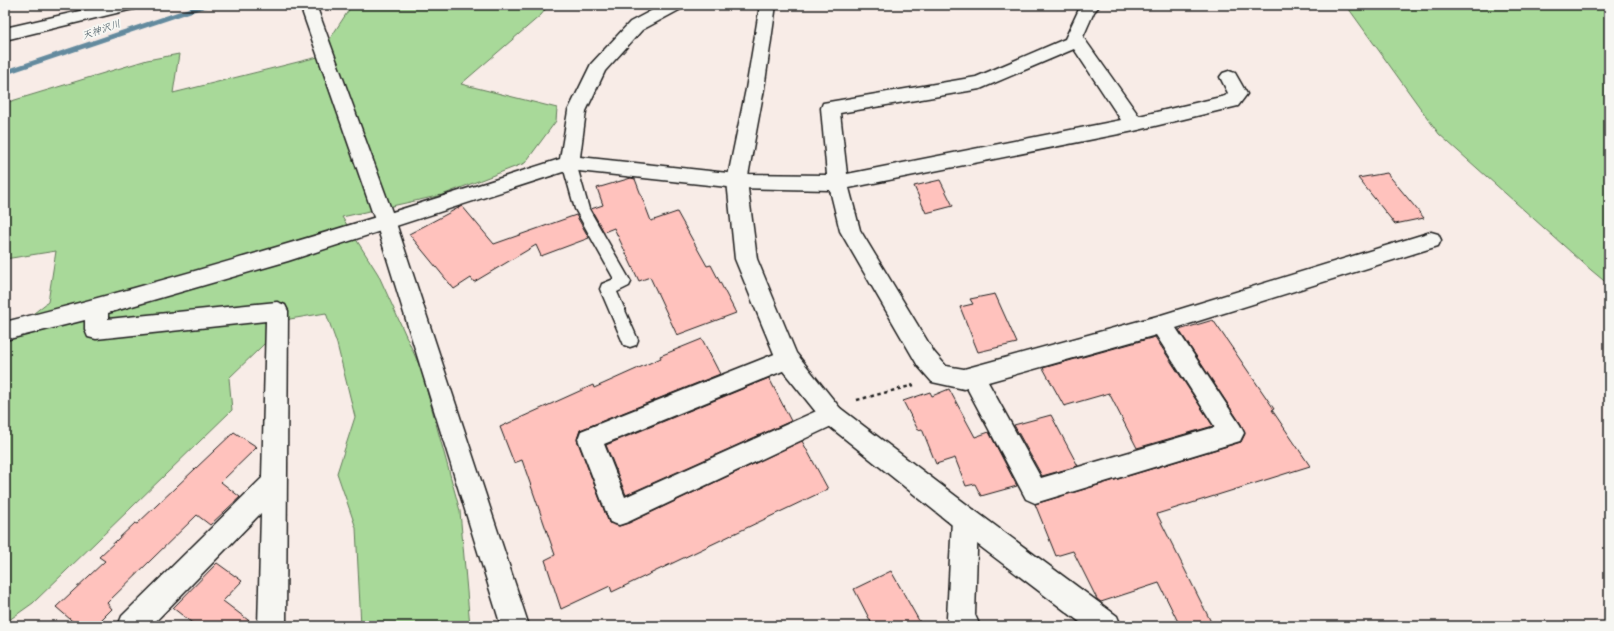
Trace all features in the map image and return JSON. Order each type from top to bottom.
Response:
[{"type":"street","points":[[5,34],[130,5]]},
{"type":"street","points":[[308,5],[386,223],[515,626]]},
{"type":"street","points":[[568,163],[577,111],[597,68],[636,26],[675,5]]},
{"type":"street","points":[[768,5],[755,89],[737,181],[746,260],[788,360],[832,415],[965,520],[1107,626]]},
{"type":"street","points":[[1092,5],[1087,9],[1072,43],[980,82],[830,108],[838,182],[850,231],[926,359],[940,375],[964,379],[973,377],[1161,324],[1431,240]]},
{"type":"street","points":[[1075,38],[1134,124]]},
{"type":"street","points":[[5,331],[97,309],[386,223],[568,163],[737,181],[838,182],[1134,124],[1231,101],[1238,94],[1229,77]]},
{"type":"street","points":[[97,309],[96,330],[277,311],[272,626]]},
{"type":"street","points":[[973,377],[1035,491],[1232,433],[1161,324]]},
{"type":"street","points":[[788,360],[590,439],[619,513],[832,415]]},
{"type":"street","points":[[132,626],[274,484]]},
{"type":"street","points":[[965,520],[961,618],[966,626]]},
{"type":"lane","points":[[568,163],[582,209],[623,282],[608,289],[630,340]]},
{"type":"path","points":[[832,415],[843,404],[928,381],[940,375]]},
{"type":"green space","points":[[352,5],[549,5],[541,15],[461,84],[557,108],[556,121],[525,163],[442,195],[342,217],[378,274],[421,369],[460,511],[470,626],[361,626],[356,528],[337,473],[355,417],[337,344],[326,313],[290,319],[229,378],[232,410],[33,603],[5,623],[5,336],[48,302],[56,251],[5,259],[5,103],[147,60],[179,54],[173,93],[318,57]]},
{"type":"green space","points":[[1346,5],[1609,5],[1609,285],[1439,134]]},
{"type":"building","points":[[1387,173],[1424,218],[1395,224],[1358,178]]},
{"type":"building","points":[[631,178],[635,179],[651,221],[677,212],[707,266],[711,265],[736,313],[677,335],[650,277],[639,281],[614,228],[604,232],[591,209],[603,205],[597,188]]},
{"type":"building","points":[[940,180],[953,206],[926,213],[914,186]]},
{"type":"building","points":[[462,206],[494,244],[576,215],[589,238],[541,256],[536,245],[474,282],[471,278],[454,289],[409,234]]},
{"type":"building","points":[[995,294],[1017,343],[978,352],[960,307],[973,304],[970,299]]},
{"type":"building","points":[[1213,320],[1274,409],[1272,410],[1310,466],[1157,514],[1213,626],[1180,626],[1159,583],[1101,602],[1097,599],[1073,551],[1056,556],[1035,504],[1241,442],[1245,434],[1241,424],[1179,330]]},
{"type":"building","points":[[1155,337],[1213,426],[1137,448],[1109,393],[1064,406],[1043,368]]},
{"type":"building","points":[[702,339],[720,374],[580,430],[577,440],[609,523],[619,526],[629,523],[802,441],[828,489],[612,592],[610,586],[561,609],[545,560],[555,555],[522,460],[514,463],[500,427],[593,385],[594,388],[661,358],[660,356]]},
{"type":"building","points":[[769,378],[791,421],[626,495],[606,445]]},
{"type":"building","points":[[949,389],[975,437],[989,432],[1017,486],[981,496],[975,484],[966,486],[955,458],[936,464],[922,429],[918,430],[903,401],[930,392],[932,396]]},
{"type":"building","points":[[1051,415],[1078,466],[1042,476],[1014,425]]},
{"type":"building","points":[[234,432],[257,447],[221,482],[240,497],[210,525],[197,515],[107,603],[112,609],[95,626],[78,626],[56,607],[105,561],[99,557],[135,523],[137,524]]},
{"type":"building","points":[[217,563],[242,581],[223,601],[256,626],[196,626],[173,608]]},
{"type":"building","points":[[891,571],[922,626],[873,626],[854,589]]},
{"type":"waterway","name":"天神沢川","points":[[5,73],[205,5]]}]
